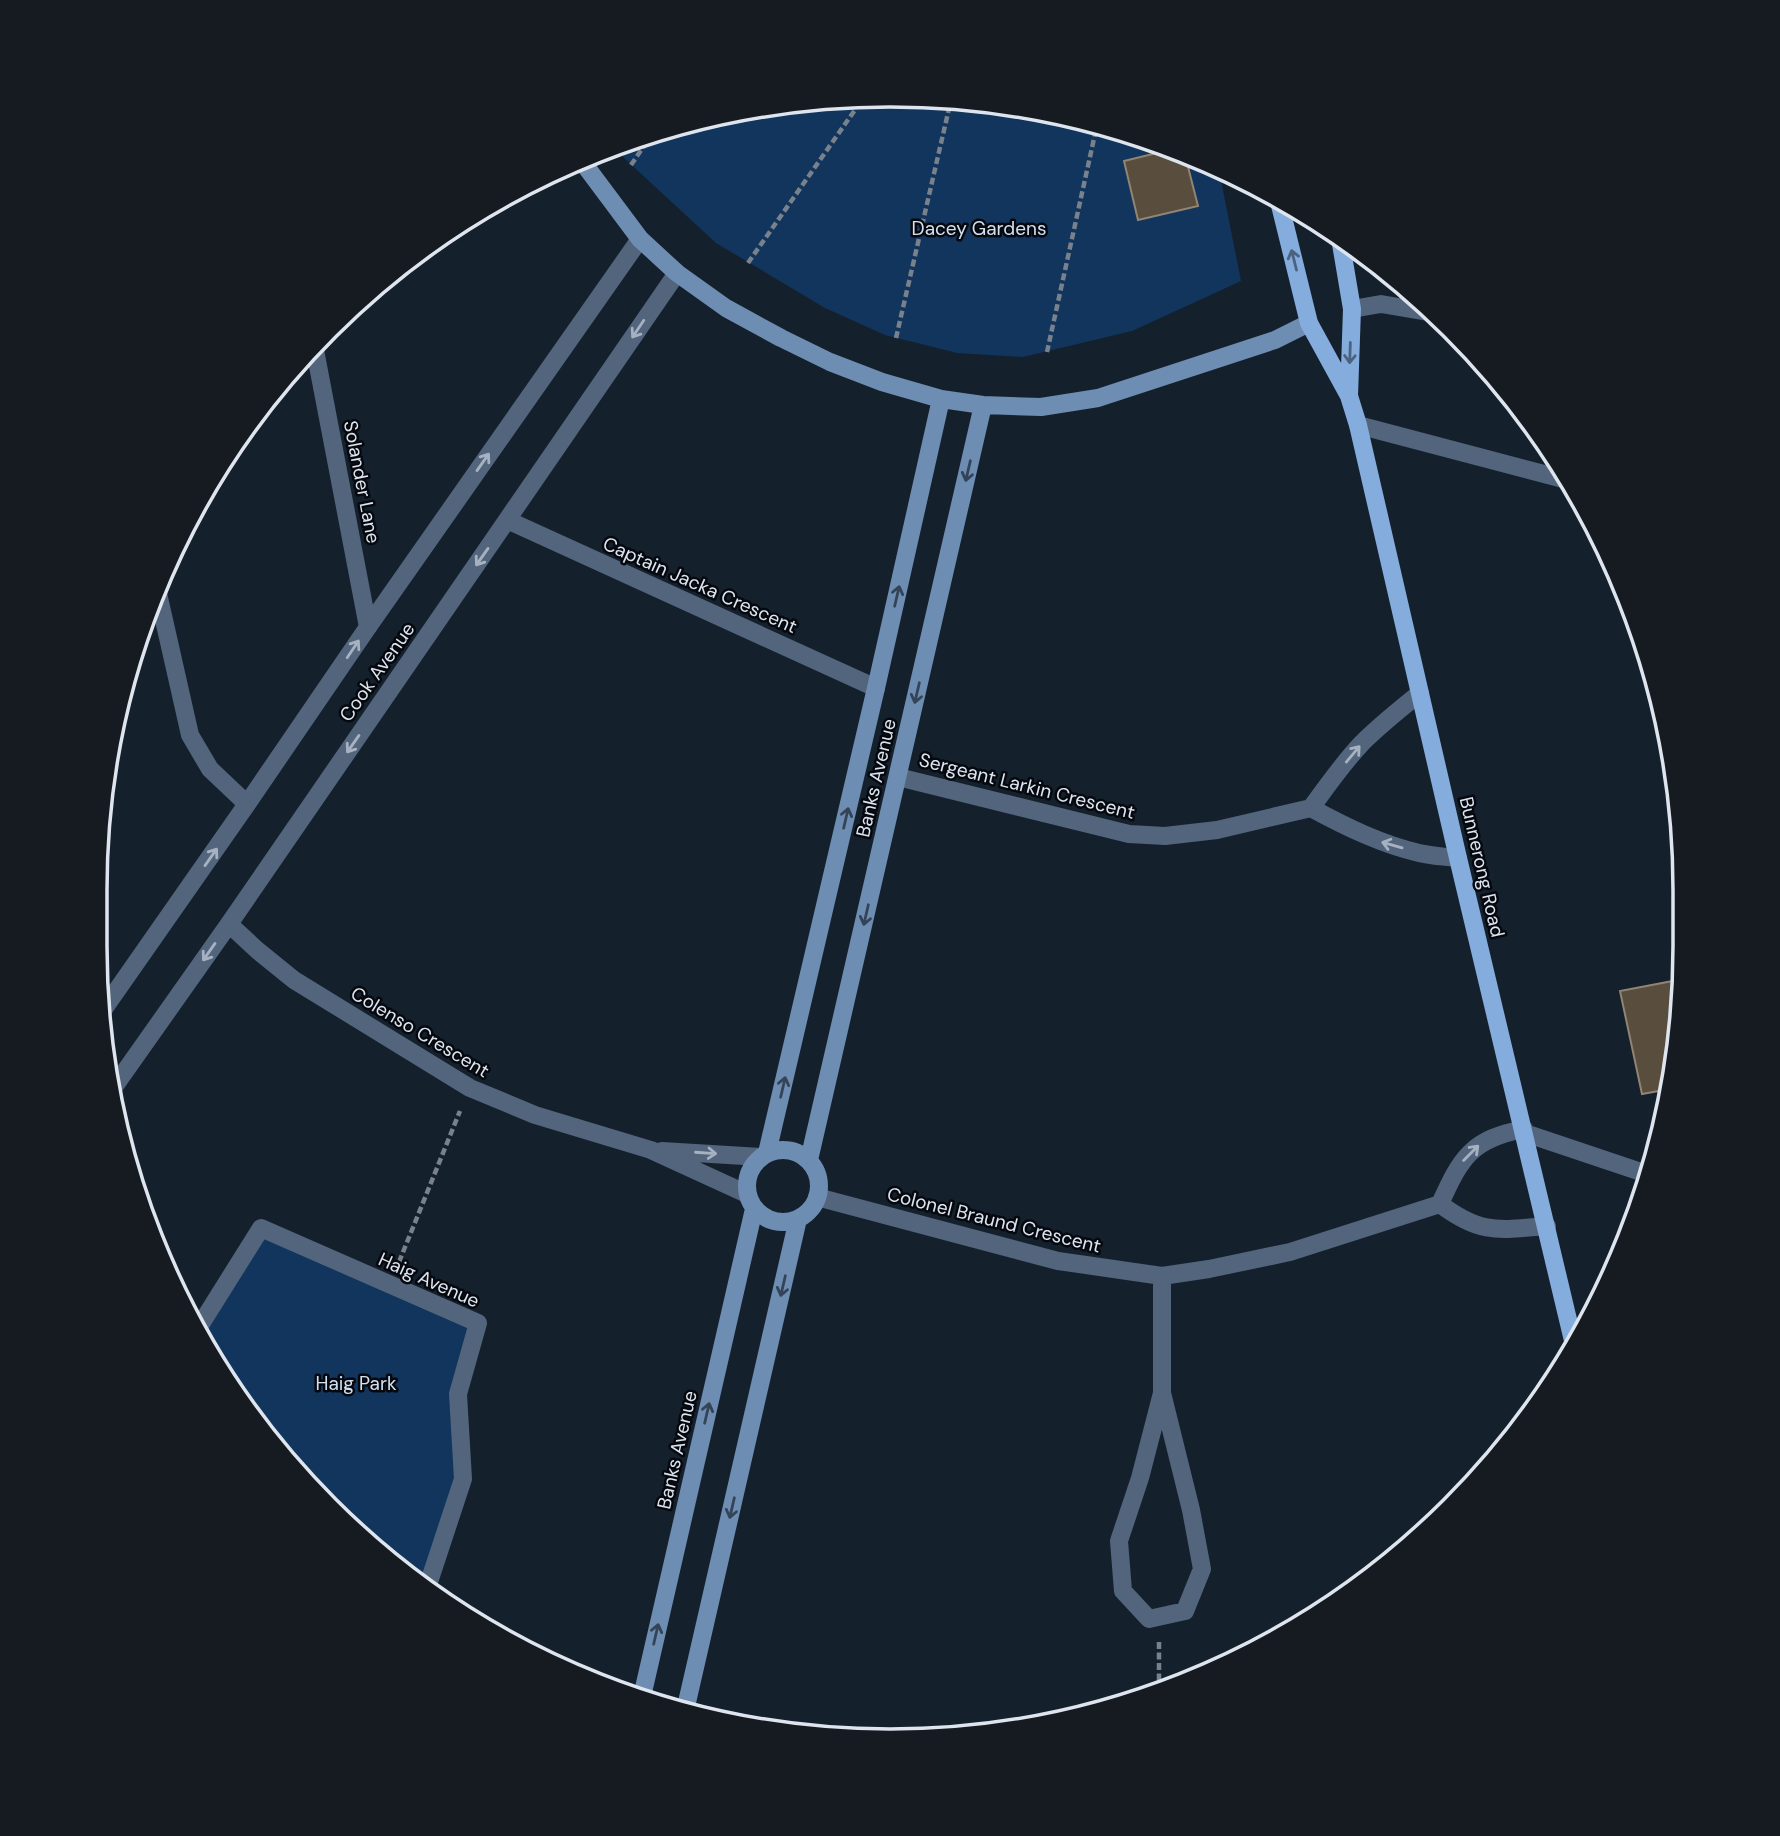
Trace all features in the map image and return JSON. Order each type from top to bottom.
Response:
[{"type":"main road","name":"Bunnerong Road","points":[[1282,212],[1309,323],[1349,396],[1358,425],[1572,1331]]},
{"type":"main road","name":"Bunnerong Road","points":[[1342,251],[1352,309],[1349,396]]},
{"type":"street","points":[[587,168],[640,239],[677,273],[726,308],[830,362],[882,382],[941,399],[984,405],[1041,407],[1098,398],[1275,340],[1309,323]]},
{"type":"street","name":"Cook Avenue","points":[[109,1002],[640,239]]},
{"type":"street","name":"Cook Avenue","points":[[119,1080],[677,273]]},
{"type":"street","points":[[1352,309],[1381,304],[1416,310]]},
{"type":"street","name":"Solander Lane","points":[[316,357],[368,627]]},
{"type":"street","name":"Banks Avenue","points":[[764,1155],[876,688],[941,399]]},
{"type":"street","name":"Banks Avenue","points":[[809,1160],[984,405]]},
{"type":"street","points":[[1358,425],[1555,477]]},
{"type":"street","name":"Captain Jacka Crescent","points":[[507,520],[876,688]]},
{"type":"street","points":[[161,605],[190,735],[210,769],[247,804]]},
{"type":"street","points":[[1420,693],[1361,744],[1311,808],[1343,826],[1381,842],[1422,854],[1458,858]]},
{"type":"street","name":"Sergeant Larkin Crescent","points":[[898,777],[1129,834],[1165,836],[1217,830],[1311,808]]},
{"type":"street","name":"Colenso Crescent","points":[[229,924],[294,980],[470,1088],[535,1115],[651,1150],[751,1202]]},
{"type":"street","points":[[1546,1226],[1503,1230],[1481,1227],[1458,1217],[1440,1204],[1453,1174],[1472,1149],[1499,1134],[1524,1131],[1640,1172]]},
{"type":"street","name":"Colenso Crescent","points":[[651,1150],[764,1155]]},
{"type":"street","points":[[778,1150],[789,1150],[809,1160],[815,1168],[819,1188],[817,1197],[813,1207],[798,1219],[775,1222],[763,1217],[751,1202],[747,1184],[749,1173],[764,1155],[778,1150]]},
{"type":"street","name":"Colonel Braund Crescent","points":[[817,1197],[1058,1261],[1163,1276],[1290,1252],[1440,1204]]},
{"type":"street","name":"Banks Avenue","points":[[643,1690],[751,1202]]},
{"type":"street","points":[[687,1703],[798,1219]]},
{"type":"street","name":"Haig Avenue","points":[[203,1321],[261,1227],[478,1323],[458,1394],[463,1479],[430,1579]]},
{"type":"street","points":[[1162,1393],[1191,1510],[1202,1569],[1185,1611],[1149,1619],[1123,1591],[1119,1541],[1140,1478],[1162,1393],[1163,1276]]},
{"type":"path","points":[[748,262],[857,108]]},
{"type":"path","points":[[896,338],[949,109]]},
{"type":"path","points":[[1047,352],[1095,134]]},
{"type":"path","points":[[631,165],[644,146]]},
{"type":"path","points":[[390,1285],[470,1088]]},
{"type":"path","points":[[1159,1617],[1159,1682]]},
{"type":"green space","name":"Dacey Gardens","points":[[839,108],[941,108],[1043,122],[1142,148],[1221,181],[1241,281],[1132,331],[1023,357],[957,353],[885,335],[825,308],[716,243],[622,154],[687,133],[788,113]]},
{"type":"green space","name":"Haig Park","points":[[261,1228],[478,1323],[458,1394],[463,1479],[430,1579],[374,1535],[336,1500],[301,1462],[239,1381],[203,1321]]},
{"type":"building","points":[[1156,153],[1188,165],[1198,206],[1138,220],[1124,161]]},
{"type":"building","points":[[1672,981],[1667,1048],[1659,1091],[1642,1094],[1620,991]]}]
